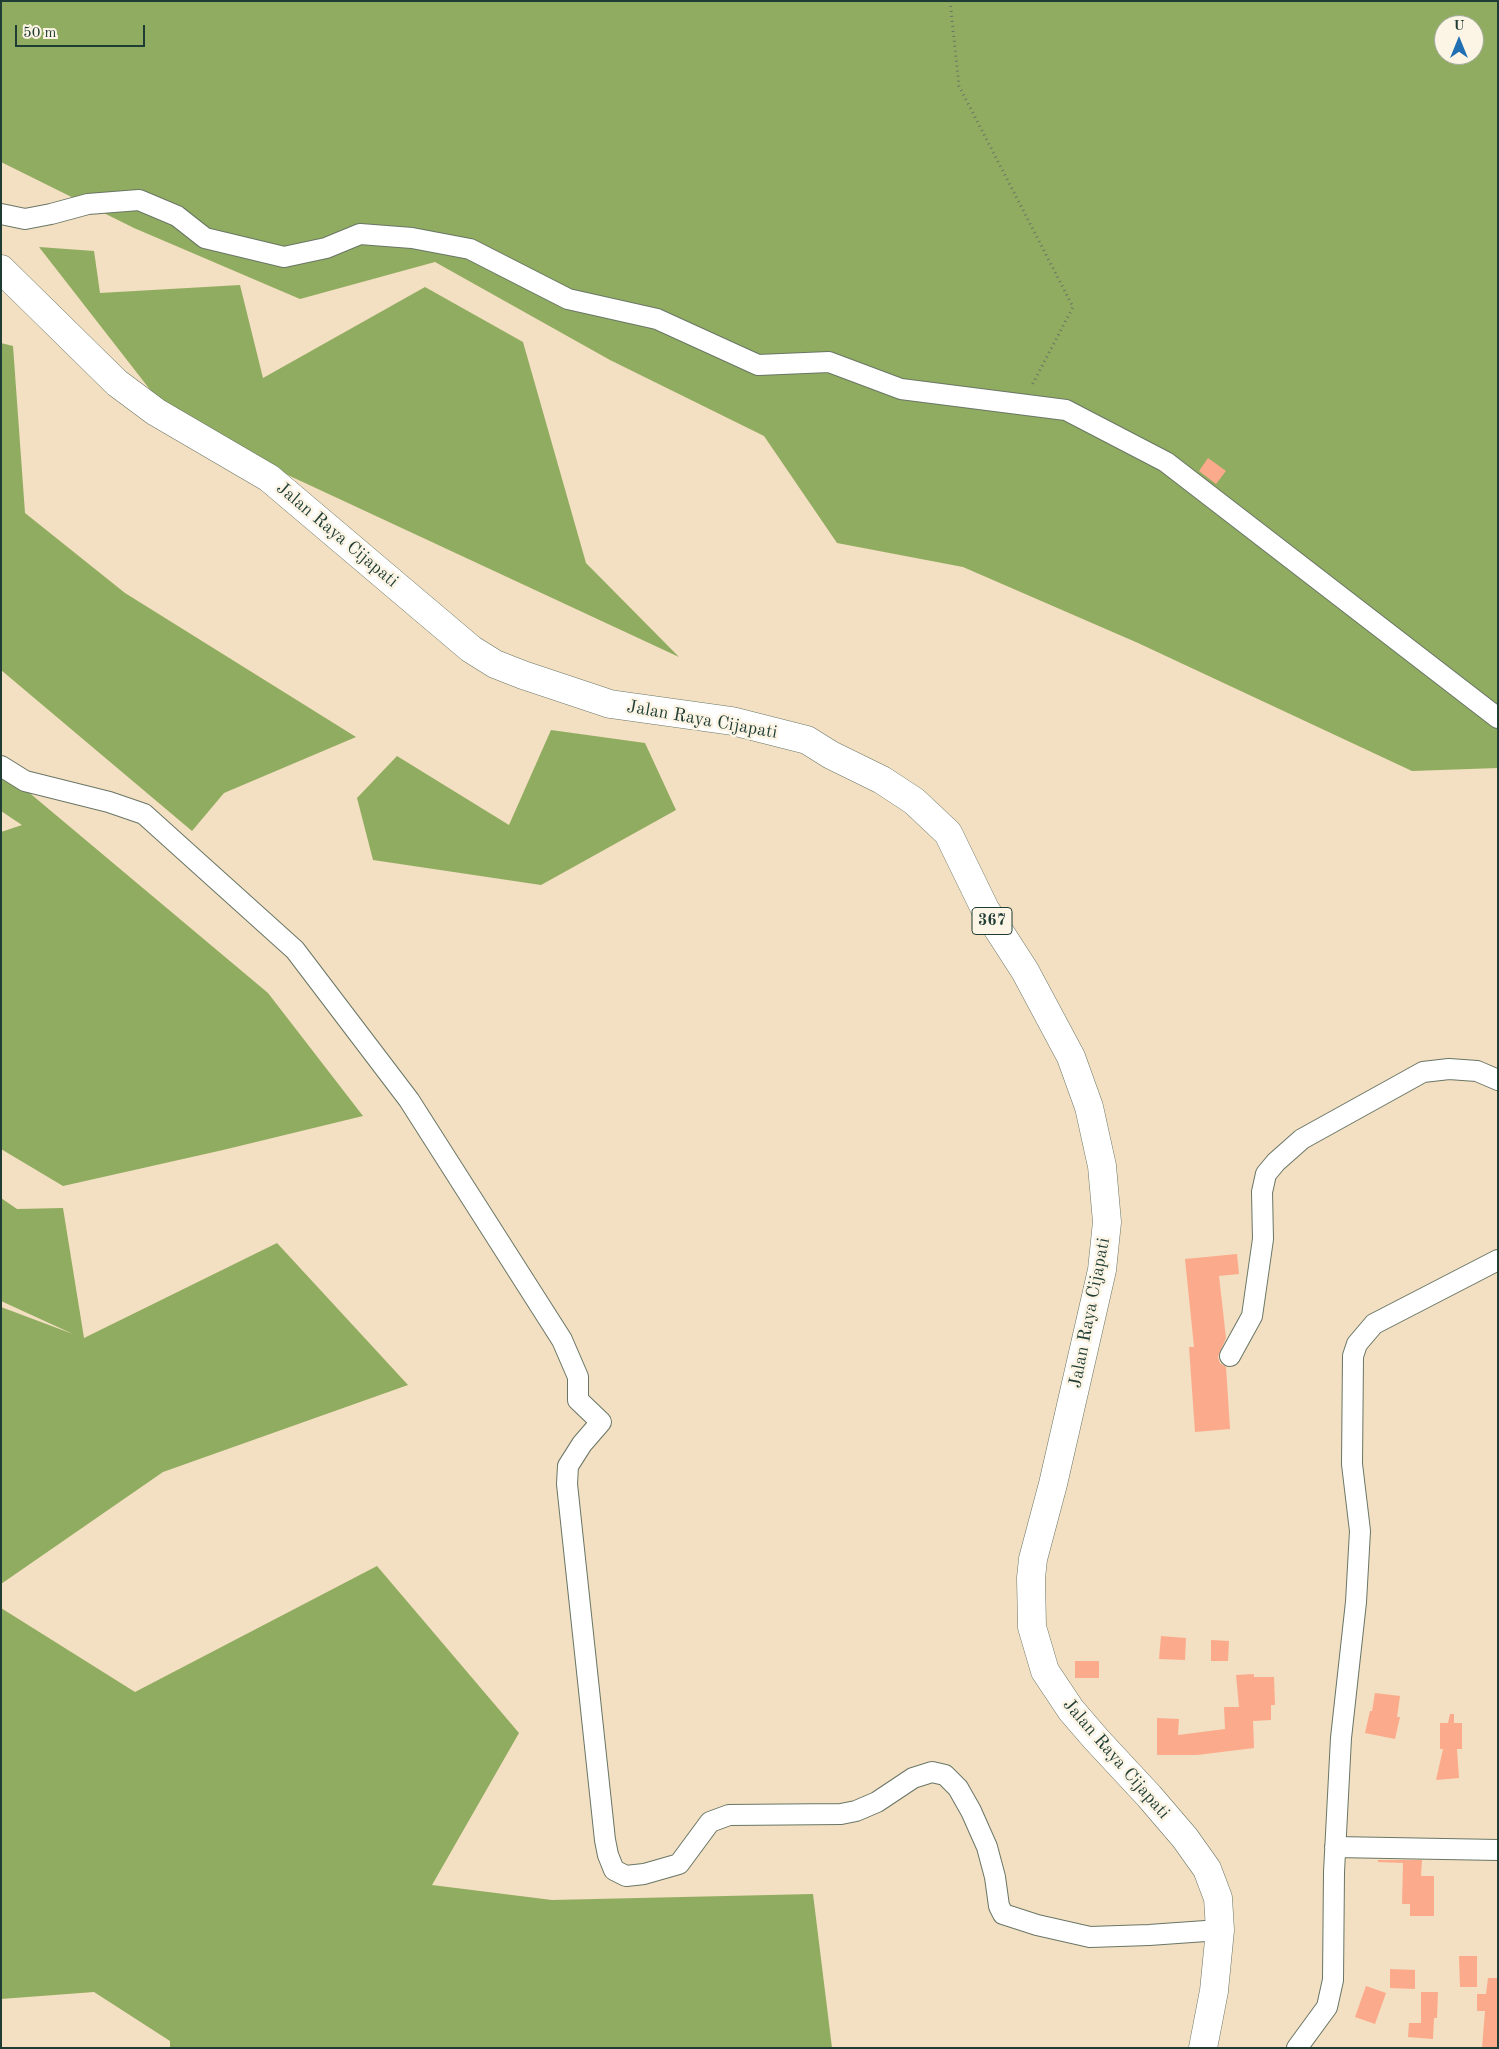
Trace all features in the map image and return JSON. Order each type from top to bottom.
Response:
[{"type":"main road","name":"Jalan Raya Cijapati","points":[[1,269],[117,383],[156,412],[269,478],[464,643],[495,664],[610,704],[732,721],[806,740],[831,755],[882,780],[906,795],[948,833],[984,910],[1025,971],[1071,1057],[1089,1107],[1102,1166],[1107,1222],[1102,1270],[1053,1484],[1033,1559],[1031,1578],[1032,1626],[1045,1671],[1071,1710],[1185,1838],[1207,1870],[1218,1898],[1220,1930],[1214,1991],[1203,2048]]},
{"type":"street","points":[[1,214],[25,219],[88,204],[138,200],[177,216],[205,238],[284,257],[326,248],[360,234],[422,240],[470,249],[568,299],[657,319],[758,364],[828,362],[901,390],[1022,403],[1066,410],[1166,462],[1498,718]]},
{"type":"street","points":[[1,766],[25,781],[109,802],[144,814],[295,950],[409,1100],[562,1340],[578,1377],[578,1400],[601,1422],[582,1444],[568,1466],[567,1484],[605,1840],[614,1870],[626,1876],[644,1874],[679,1864],[710,1822],[729,1815],[805,1815],[849,1812],[877,1802],[913,1778],[932,1772],[945,1775],[958,1788],[971,1811],[987,1847],[995,1877],[998,1906],[1003,1914],[1038,1925],[1090,1937],[1220,1930]]},
{"type":"street","points":[[1230,1356],[1252,1316],[1263,1240],[1262,1192],[1266,1174],[1276,1162],[1302,1139],[1423,1072],[1449,1069],[1477,1071],[1498,1080]]},
{"type":"street","points":[[1297,2048],[1327,2007],[1333,1980],[1334,1847],[1341,1738],[1356,1602],[1360,1531],[1352,1464],[1353,1356],[1357,1344],[1374,1324],[1498,1260]]},
{"type":"street","points":[[1334,1847],[1498,1850]]},
{"type":"path","points":[[950,1],[959,86],[1073,307],[1022,403]]},
{"type":"green space","points":[[1,1],[1498,1],[1498,768],[1412,771],[1138,643],[963,567],[837,543],[764,436],[610,360],[435,262],[300,299],[134,228],[1,162]]},
{"type":"green space","points":[[39,247],[94,251],[100,293],[240,285],[263,378],[425,287],[523,342],[586,563],[679,657],[176,423]]},
{"type":"green space","points":[[1,343],[13,346],[25,513],[125,593],[356,737],[224,793],[192,831],[1,670]]},
{"type":"green space","points":[[551,730],[645,743],[676,810],[541,885],[373,860],[357,798],[397,756],[509,825]]},
{"type":"green space","points":[[1,769],[268,993],[363,1116],[63,1186],[1,1149],[1,832],[22,825],[1,811]]},
{"type":"green space","points":[[1,1198],[17,1209],[63,1208],[84,1338],[277,1243],[408,1385],[163,1472],[1,1584],[1,1307],[73,1334],[1,1301]]},
{"type":"green space","points":[[377,1566],[519,1733],[432,1885],[552,1900],[813,1894],[832,2048],[170,2048],[170,2041],[94,1992],[1,1999],[1,1608],[135,1692]]},
{"type":"building","points":[[1208,458],[1226,471],[1216,484],[1199,471]]},
{"type":"building","points":[[1237,1254],[1239,1274],[1219,1276],[1226,1338],[1218,1357],[1220,1363],[1226,1367],[1230,1429],[1195,1432],[1189,1347],[1194,1347],[1185,1259]]},
{"type":"building","points":[[1161,1636],[1186,1638],[1185,1660],[1159,1659]]},
{"type":"building","points":[[1211,1640],[1229,1641],[1228,1661],[1211,1661]]},
{"type":"building","points":[[1075,1661],[1099,1661],[1099,1678],[1075,1678]]},
{"type":"building","points":[[1254,1674],[1254,1677],[1274,1677],[1275,1705],[1271,1705],[1271,1720],[1253,1721],[1254,1748],[1197,1755],[1157,1755],[1157,1718],[1179,1719],[1178,1735],[1225,1729],[1224,1707],[1239,1707],[1236,1675]]},
{"type":"building","points":[[1375,1693],[1400,1696],[1397,1717],[1400,1717],[1395,1739],[1365,1733]]},
{"type":"building","points":[[1450,1714],[1454,1714],[1454,1723],[1462,1723],[1462,1749],[1457,1749],[1459,1778],[1436,1780],[1443,1749],[1440,1749],[1440,1723],[1448,1723]]},
{"type":"building","points":[[1378,1860],[1422,1860],[1421,1876],[1434,1876],[1434,1916],[1410,1916],[1410,1904],[1402,1904],[1403,1863],[1378,1862]]},
{"type":"building","points":[[1459,1956],[1477,1956],[1477,1987],[1460,1987]]},
{"type":"building","points":[[1390,1969],[1415,1970],[1415,1989],[1390,1988]]},
{"type":"building","points":[[1488,1978],[1498,1978],[1498,2048],[1482,2048],[1485,2011],[1477,2011],[1477,1994],[1486,1994]]},
{"type":"building","points":[[1366,1986],[1386,1993],[1375,2024],[1355,2017]]},
{"type":"building","points":[[1421,1992],[1438,1992],[1437,2018],[1434,2018],[1433,2039],[1408,2037],[1409,2023],[1421,2023]]}]
